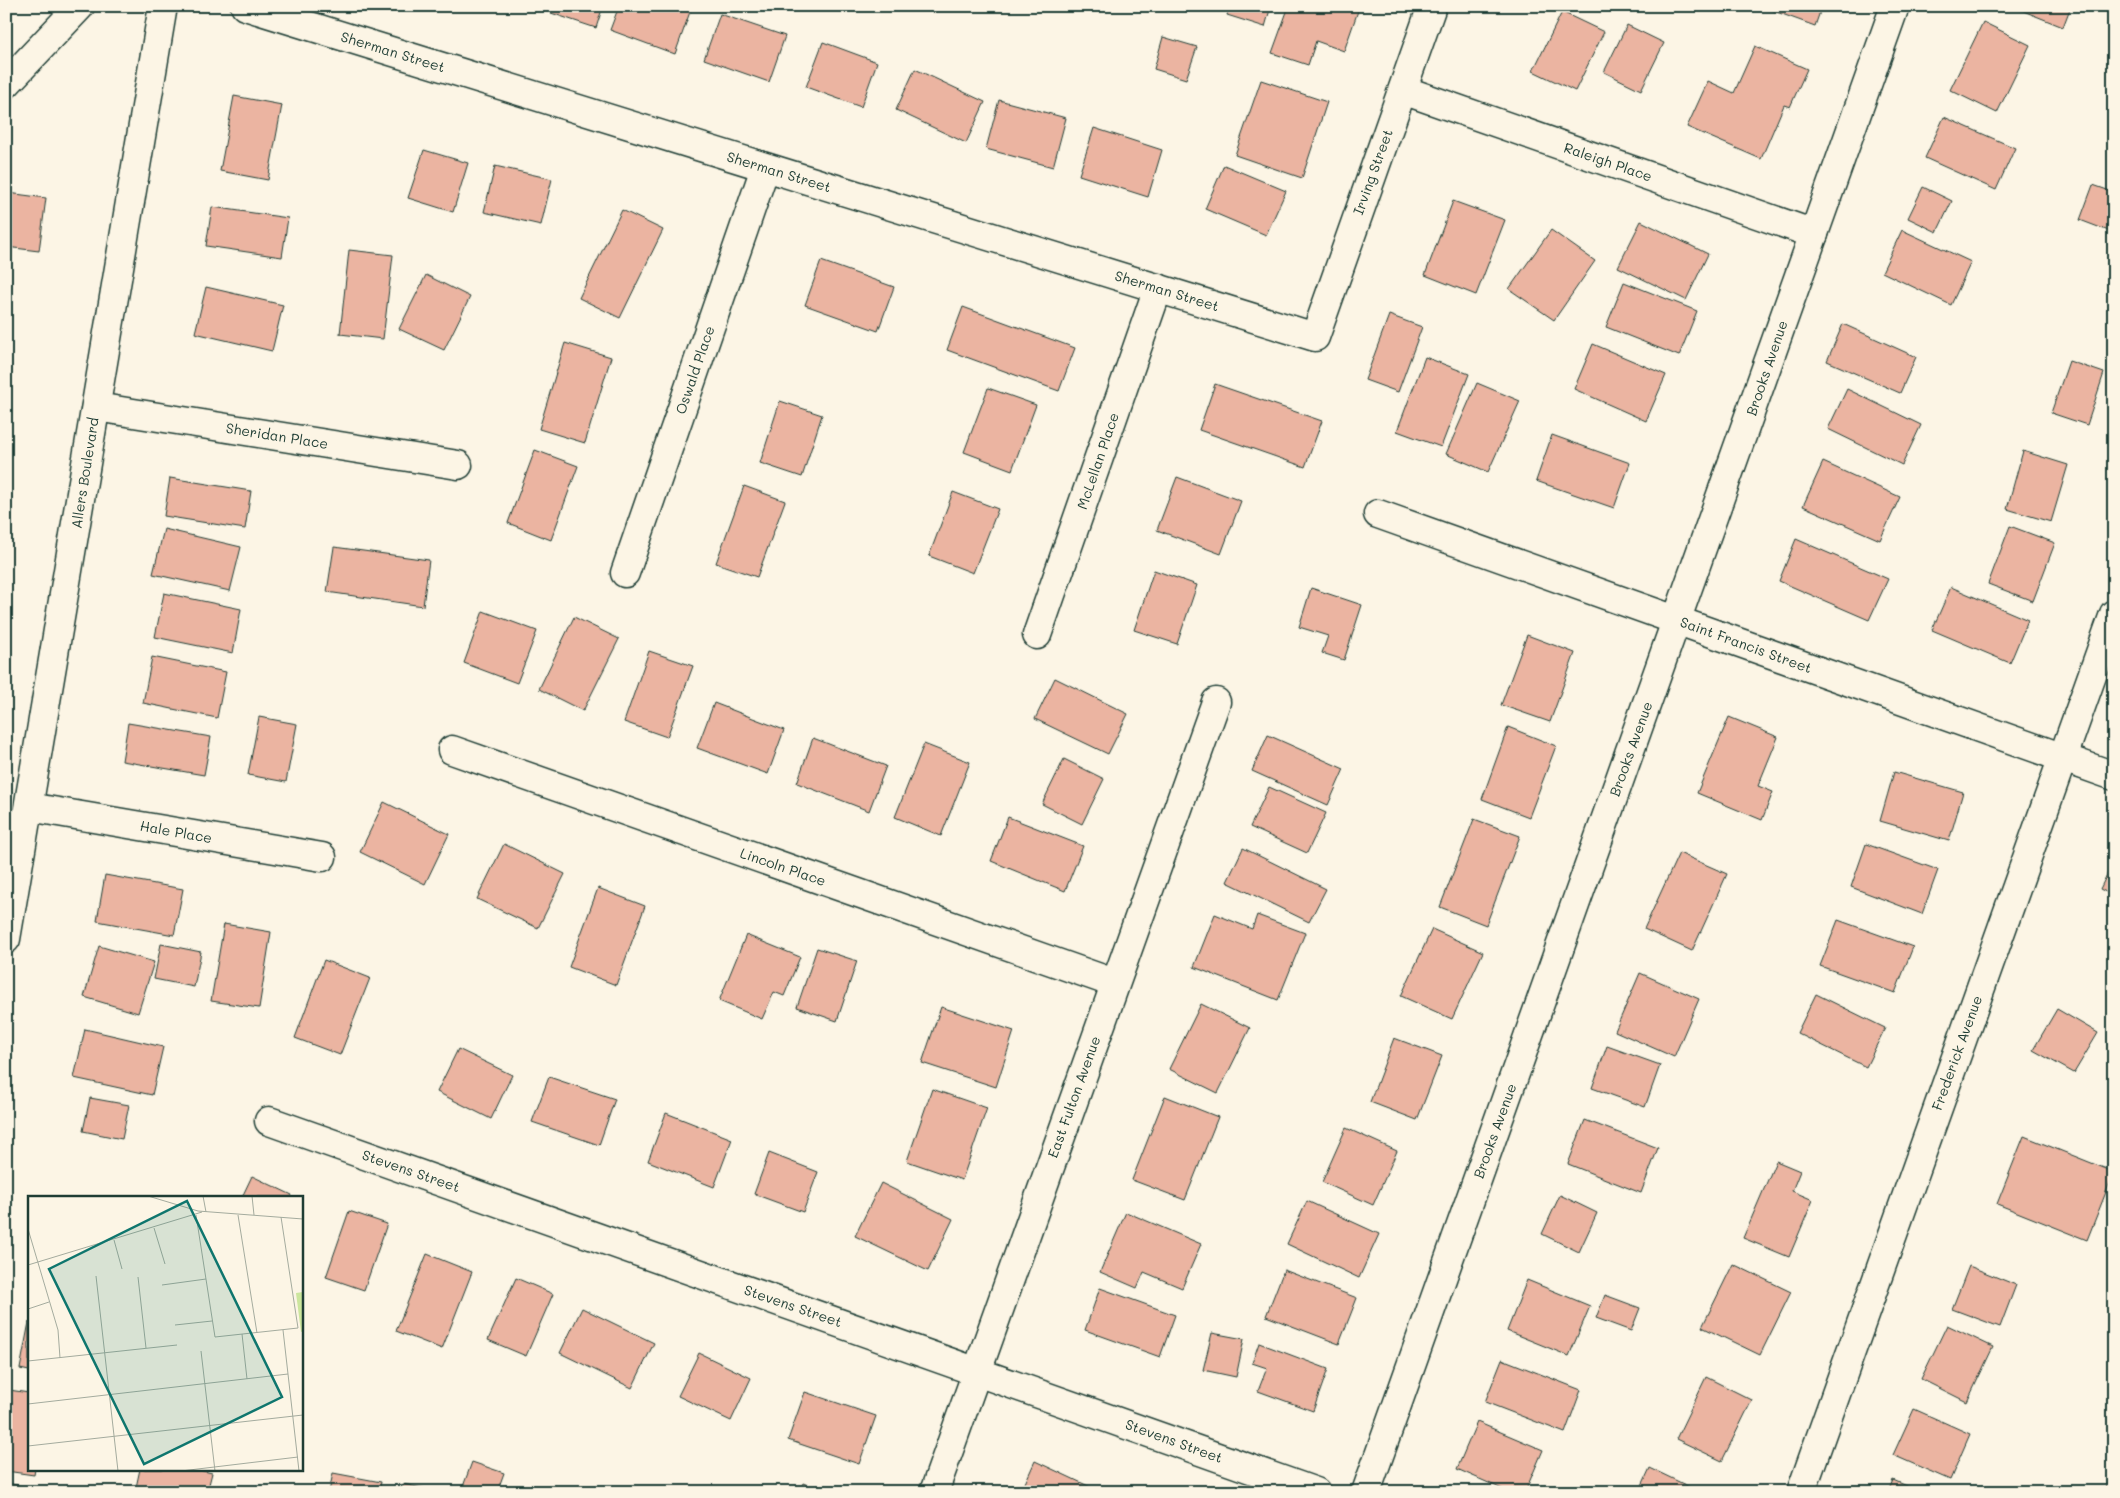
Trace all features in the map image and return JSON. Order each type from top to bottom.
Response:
[{"type":"street","points":[[6,84],[80,6]]},
{"type":"street","name":"Allers Boulevard","points":[[6,939],[163,6]]},
{"type":"street","name":"Sherman Street","points":[[245,6],[1314,337]]},
{"type":"street","name":"Irving Street","points":[[1314,337],[1432,6]]},
{"type":"street","name":"Brooks Avenue","points":[[1366,1492],[1895,6]]},
{"type":"street","name":"Raleigh Place","points":[[1403,90],[1814,234]]},
{"type":"street","name":"Oswald Place","points":[[625,573],[765,168]]},
{"type":"street","name":"McLellan Place","points":[[1037,634],[1158,288]]},
{"type":"street","name":"Sheridan Place","points":[[96,407],[458,465]]},
{"type":"street","name":"Saint Francis Street","points":[[1378,514],[2114,776]]},
{"type":"street","name":"Frederick Avenue","points":[[1801,1492],[2114,614]]},
{"type":"street","name":"East Fulton Avenue","points":[[934,1492],[1114,983],[1216,702]]},
{"type":"street","name":"Lincoln Place","points":[[452,750],[1114,983]]},
{"type":"street","name":"Hale Place","points":[[29,808],[322,857]]},
{"type":"street","name":"Stevens Street","points":[[269,1121],[1316,1492]]},
{"type":"building","points":[[553,6],[603,6],[596,28],[551,13]]},
{"type":"building","points":[[619,6],[682,6],[691,9],[675,54],[610,30]]},
{"type":"building","points":[[1230,6],[1271,6],[1265,27],[1227,15]]},
{"type":"building","points":[[1289,6],[1353,6],[1359,8],[1344,51],[1316,41],[1308,65],[1272,53]]},
{"type":"building","points":[[1760,6],[1822,6],[1815,26]]},
{"type":"building","points":[[2011,6],[2071,6],[2063,27]]},
{"type":"building","points":[[1562,12],[1604,32],[1575,91],[1533,71]]},
{"type":"building","points":[[720,14],[785,36],[769,82],[704,59]]},
{"type":"building","points":[[1983,22],[2030,45],[1997,113],[1950,90]]},
{"type":"building","points":[[1627,25],[1664,43],[1641,90],[1604,72]]},
{"type":"building","points":[[1163,37],[1197,47],[1186,79],[1154,69]]},
{"type":"building","points":[[823,42],[877,62],[861,107],[806,87]]},
{"type":"building","points":[[1755,46],[1807,69],[1790,107],[1784,105],[1761,159],[1687,127],[1708,81],[1734,93]]},
{"type":"building","points":[[915,69],[985,102],[966,143],[896,110]]},
{"type":"building","points":[[1261,80],[1327,102],[1302,178],[1235,155]]},
{"type":"building","points":[[234,96],[282,105],[268,180],[220,171]]},
{"type":"building","points":[[999,100],[1066,118],[1053,167],[986,149]]},
{"type":"building","points":[[1944,117],[2015,148],[1996,190],[1925,158]]},
{"type":"building","points":[[1094,128],[1162,150],[1148,197],[1079,175]]},
{"type":"building","points":[[424,150],[468,163],[453,212],[408,198]]},
{"type":"building","points":[[1224,165],[1286,191],[1266,235],[1205,209]]},
{"type":"building","points":[[495,166],[552,179],[541,225],[484,212]]},
{"type":"building","points":[[2093,185],[2113,192],[2114,189],[2114,233],[2080,220]]},
{"type":"building","points":[[1923,187],[1952,201],[1937,232],[1908,218]]},
{"type":"building","points":[[8,193],[46,198],[39,251],[6,247]]},
{"type":"building","points":[[1453,201],[1505,220],[1476,295],[1425,275]]},
{"type":"building","points":[[212,207],[288,218],[282,257],[206,246]]},
{"type":"building","points":[[622,210],[663,230],[620,318],[579,298]]},
{"type":"building","points":[[1641,221],[1708,254],[1686,300],[1618,267]]},
{"type":"building","points":[[1551,230],[1595,261],[1554,320],[1509,289]]},
{"type":"building","points":[[1902,230],[1971,262],[1951,305],[1882,272]]},
{"type":"building","points":[[349,250],[393,255],[383,339],[340,334]]},
{"type":"building","points":[[821,261],[894,287],[878,331],[805,305]]},
{"type":"building","points":[[426,275],[470,297],[444,350],[399,329]]},
{"type":"building","points":[[1624,282],[1697,311],[1679,356],[1606,327]]},
{"type":"building","points":[[206,287],[283,305],[272,351],[195,333]]},
{"type":"building","points":[[963,307],[1075,348],[1059,391],[947,350]]},
{"type":"building","points":[[1389,315],[1422,327],[1398,392],[1365,380]]},
{"type":"building","points":[[1843,324],[1916,357],[1900,393],[1827,361]]},
{"type":"building","points":[[565,343],[611,357],[585,443],[539,429]]},
{"type":"building","points":[[1593,344],[1666,375],[1646,421],[1574,389]]},
{"type":"building","points":[[1425,357],[1469,374],[1441,447],[1397,431]]},
{"type":"building","points":[[2069,361],[2104,373],[2087,425],[2051,413]]},
{"type":"building","points":[[1477,383],[1520,401],[1488,472],[1446,454]]},
{"type":"building","points":[[1215,384],[1322,421],[1305,467],[1199,430]]},
{"type":"building","points":[[988,388],[1036,405],[1012,470],[964,452]]},
{"type":"building","points":[[1847,389],[1921,425],[1902,465],[1828,429]]},
{"type":"building","points":[[780,401],[822,415],[802,477],[760,463]]},
{"type":"building","points":[[1552,435],[1630,463],[1614,508],[1536,481]]},
{"type":"building","points":[[535,450],[578,466],[551,540],[508,523]]},
{"type":"building","points":[[2023,451],[2068,465],[2051,522],[2007,509]]},
{"type":"building","points":[[1823,462],[1900,497],[1880,540],[1803,506]]},
{"type":"building","points":[[1177,477],[1241,501],[1221,554],[1157,530]]},
{"type":"building","points":[[170,478],[251,491],[245,529],[164,516]]},
{"type":"building","points":[[744,486],[785,501],[757,577],[716,563]]},
{"type":"building","points":[[953,492],[998,509],[973,573],[929,556]]},
{"type":"building","points":[[2010,526],[2055,543],[2033,601],[1988,584]]},
{"type":"building","points":[[164,529],[241,547],[230,591],[153,574]]},
{"type":"building","points":[[1796,539],[1888,579],[1869,620],[1779,581]]},
{"type":"building","points":[[334,547],[429,560],[423,606],[327,592]]},
{"type":"building","points":[[1154,570],[1197,585],[1177,644],[1134,630]]},
{"type":"building","points":[[1951,587],[2028,620],[2010,663],[1932,630]]},
{"type":"building","points":[[1311,588],[1362,605],[1344,660],[1322,653],[1328,636],[1299,627]]},
{"type":"building","points":[[164,593],[241,609],[233,653],[155,637]]},
{"type":"building","points":[[483,611],[537,631],[517,683],[464,663]]},
{"type":"building","points":[[574,617],[619,639],[583,711],[539,689]]},
{"type":"building","points":[[1527,635],[1575,653],[1550,722],[1501,705]]},
{"type":"building","points":[[649,651],[693,666],[667,737],[624,722]]},
{"type":"building","points":[[152,657],[226,672],[217,718],[143,703]]},
{"type":"building","points":[[1055,678],[1128,714],[1108,754],[1035,719]]},
{"type":"building","points":[[714,703],[784,730],[768,774],[697,748]]},
{"type":"building","points":[[259,717],[297,724],[286,782],[248,775]]},
{"type":"building","points":[[1729,717],[1778,737],[1758,786],[1773,792],[1762,820],[1697,793]]},
{"type":"building","points":[[128,723],[211,737],[204,775],[122,761]]},
{"type":"building","points":[[1508,727],[1556,746],[1529,817],[1482,799]]},
{"type":"building","points":[[1268,735],[1344,769],[1328,805],[1252,771]]},
{"type":"building","points":[[813,738],[886,766],[869,811],[797,783]]},
{"type":"building","points":[[924,744],[970,762],[941,836],[895,817]]},
{"type":"building","points":[[1064,759],[1104,779],[1082,824],[1042,804]]},
{"type":"building","points":[[1894,772],[1963,792],[1949,841],[1880,821]]},
{"type":"building","points":[[1269,787],[1326,813],[1307,853],[1250,827]]},
{"type":"building","points":[[384,802],[449,834],[425,884],[360,852]]},
{"type":"building","points":[[1008,817],[1083,846],[1065,891],[991,861]]},
{"type":"building","points":[[1474,819],[1520,836],[1486,925],[1440,907]]},
{"type":"building","points":[[504,844],[565,874],[538,928],[477,899]]},
{"type":"building","points":[[1866,844],[1938,870],[1922,914],[1851,887]]},
{"type":"building","points":[[1243,848],[1326,889],[1309,922],[1227,882]]},
{"type":"building","points":[[1679,853],[1727,874],[1692,951],[1644,929]]},
{"type":"building","points":[[2114,860],[2114,896],[2100,889]]},
{"type":"building","points":[[105,875],[183,889],[174,935],[97,921]]},
{"type":"building","points":[[598,888],[645,906],[616,985],[569,967]]},
{"type":"building","points":[[1215,914],[1252,929],[1257,915],[1305,933],[1278,1000],[1194,967]]},
{"type":"building","points":[[1838,920],[1913,947],[1895,993],[1820,966]]},
{"type":"building","points":[[224,924],[271,932],[259,1008],[211,1001]]},
{"type":"building","points":[[1432,929],[1483,952],[1452,1019],[1401,996]]},
{"type":"building","points":[[746,935],[800,957],[784,996],[774,992],[762,1019],[719,1001]]},
{"type":"building","points":[[161,944],[201,952],[194,987],[154,979]]},
{"type":"building","points":[[99,946],[154,962],[138,1013],[84,997]]},
{"type":"building","points":[[817,948],[857,961],[837,1021],[797,1007]]},
{"type":"building","points":[[324,960],[370,978],[340,1055],[295,1038]]},
{"type":"building","points":[[1640,973],[1699,999],[1674,1057],[1615,1031]]},
{"type":"building","points":[[1816,994],[1885,1028],[1866,1067],[1797,1033]]},
{"type":"building","points":[[1201,1004],[1250,1028],[1218,1093],[1169,1069]]},
{"type":"building","points":[[941,1007],[1014,1031],[996,1087],[922,1063]]},
{"type":"building","points":[[2057,1009],[2098,1033],[2074,1073],[2033,1050]]},
{"type":"building","points":[[85,1029],[163,1047],[152,1095],[74,1078]]},
{"type":"building","points":[[1394,1038],[1442,1056],[1417,1120],[1370,1102]]},
{"type":"building","points":[[1607,1046],[1660,1065],[1645,1107],[1592,1088]]},
{"type":"building","points":[[458,1049],[512,1075],[491,1119],[437,1092]]},
{"type":"building","points":[[549,1077],[615,1099],[599,1145],[532,1122]]},
{"type":"building","points":[[932,1089],[987,1108],[962,1180],[907,1161]]},
{"type":"building","points":[[1165,1096],[1218,1117],[1185,1200],[1132,1180]]},
{"type":"building","points":[[90,1098],[129,1105],[122,1139],[83,1131]]},
{"type":"building","points":[[666,1113],[732,1139],[714,1187],[648,1161]]},
{"type":"building","points":[[1585,1120],[1658,1148],[1641,1193],[1568,1164]]},
{"type":"building","points":[[1346,1128],[1397,1151],[1373,1205],[1322,1182]]},
{"type":"building","points":[[2024,1136],[2114,1172],[2087,1240],[1997,1204]]},
{"type":"building","points":[[769,1153],[818,1172],[803,1212],[754,1194]]},
{"type":"building","points":[[1776,1161],[1800,1171],[1792,1191],[1813,1200],[1789,1257],[1743,1238]]},
{"type":"building","points":[[252,1176],[292,1195],[292,1196],[242,1196]]},
{"type":"building","points":[[881,1183],[953,1219],[928,1271],[855,1236]]},
{"type":"building","points":[[1560,1195],[1597,1213],[1579,1252],[1542,1234]]},
{"type":"building","points":[[1307,1201],[1379,1234],[1359,1278],[1287,1244]]},
{"type":"building","points":[[349,1211],[387,1224],[364,1290],[326,1277]]},
{"type":"building","points":[[1126,1212],[1201,1244],[1182,1288],[1144,1272],[1137,1288],[1100,1272]]},
{"type":"building","points":[[427,1254],[472,1272],[442,1349],[396,1331]]},
{"type":"building","points":[[1733,1264],[1791,1292],[1760,1355],[1702,1327]]},
{"type":"building","points":[[1969,1266],[2016,1285],[2000,1327],[1952,1309]]},
{"type":"building","points":[[1284,1270],[1357,1298],[1339,1344],[1266,1316]]},
{"type":"building","points":[[516,1278],[553,1294],[526,1356],[488,1340]]},
{"type":"building","points":[[1527,1280],[1590,1306],[1569,1356],[1507,1331]]},
{"type":"building","points":[[1100,1288],[1175,1315],[1160,1357],[1085,1330]]},
{"type":"building","points":[[1605,1295],[1640,1308],[1631,1331],[1596,1318]]},
{"type":"building","points":[[582,1308],[654,1343],[632,1388],[560,1353]]},
{"type":"building","points":[[1947,1325],[1993,1347],[1967,1402],[1921,1379]]},
{"type":"building","points":[[28,1327],[28,1371],[20,1369]]},
{"type":"building","points":[[1212,1333],[1244,1339],[1236,1377],[1203,1370]]},
{"type":"building","points":[[1259,1343],[1328,1369],[1313,1411],[1258,1391],[1267,1368],[1252,1363]]},
{"type":"building","points":[[699,1353],[751,1378],[731,1421],[678,1396]]},
{"type":"building","points":[[1502,1359],[1581,1390],[1565,1433],[1485,1402]]},
{"type":"building","points":[[1706,1377],[1752,1400],[1722,1461],[1676,1439]]},
{"type":"building","points":[[9,1390],[28,1393],[28,1470],[35,1470],[34,1475],[6,1471],[6,1407]]},
{"type":"building","points":[[805,1392],[876,1416],[859,1464],[788,1440]]},
{"type":"building","points":[[1914,1409],[1970,1434],[1950,1480],[1893,1455]]},
{"type":"building","points":[[1477,1422],[1543,1450],[1525,1492],[1509,1492],[1457,1469]]},
{"type":"building","points":[[1035,1461],[1101,1492],[1021,1492]]},
{"type":"building","points":[[472,1462],[504,1473],[497,1492],[461,1492]]},
{"type":"building","points":[[1650,1468],[1700,1492],[1639,1492]]},
{"type":"building","points":[[140,1470],[199,1470],[212,1473],[207,1492],[135,1492]]},
{"type":"building","points":[[333,1473],[381,1482],[379,1492],[329,1492]]},
{"type":"building","points":[[2113,1473],[2114,1492],[2104,1492]]},
{"type":"building","points":[[1893,1480],[1921,1492],[1888,1492]]},
{"type":"building","points":[[6,1483],[58,1492],[6,1492]]},
{"type":"building","points":[[803,1483],[824,1492],[799,1492]]},
{"type":"building","points":[[403,1484],[441,1492],[402,1492]]}]
